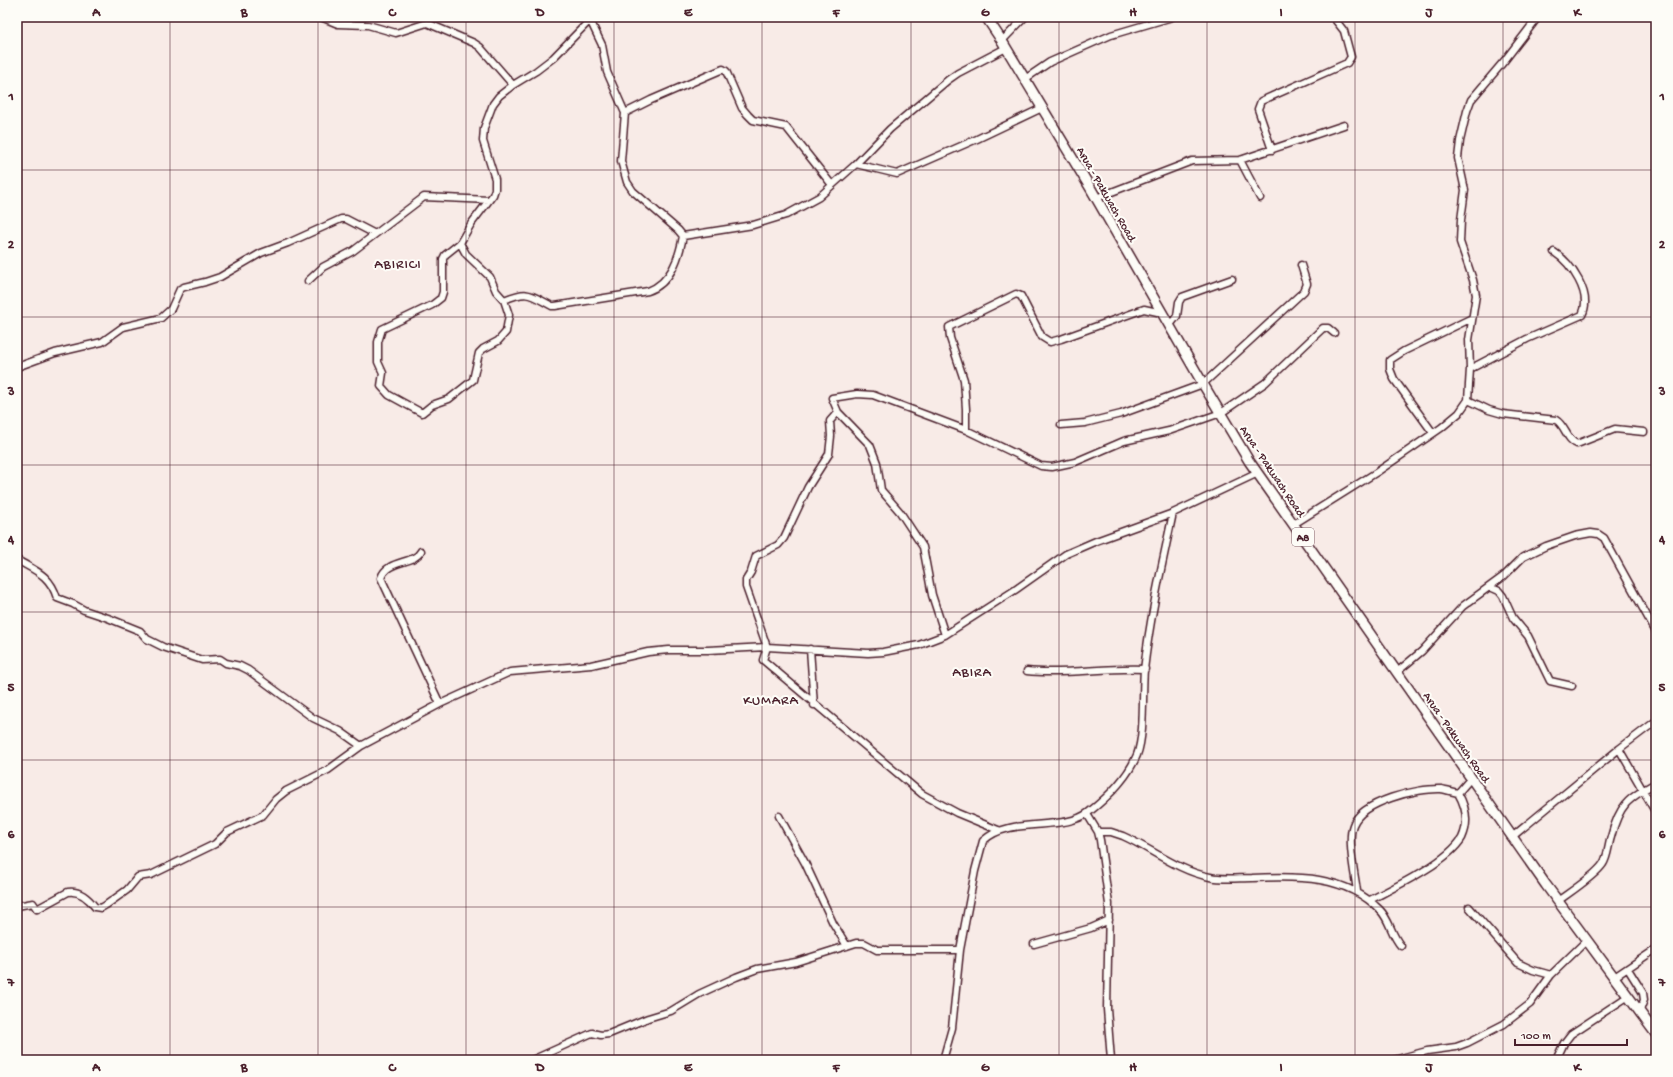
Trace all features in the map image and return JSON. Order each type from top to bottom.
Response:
[{"type":"main road","name":"Arua - Pakwach Road","points":[[986,17],[1025,78],[1203,384],[1258,473],[1512,837],[1613,978],[1656,1034]]},
{"type":"street","points":[[320,17],[338,24],[368,25],[396,33],[427,23],[480,47],[513,85]]},
{"type":"street","points":[[683,236],[753,225],[786,215],[819,197],[856,164],[890,129],[948,80],[1004,44],[1025,17]]},
{"type":"street","points":[[1025,78],[1050,62],[1111,35],[1172,17]]},
{"type":"street","points":[[1272,150],[1259,112],[1258,107],[1261,101],[1347,63],[1351,57],[1344,31],[1333,17]]},
{"type":"street","points":[[1294,524],[1377,472],[1433,433],[1459,412],[1468,400],[1470,369],[1468,349],[1475,300],[1475,285],[1460,242],[1465,190],[1458,158],[1460,141],[1470,103],[1538,17]]},
{"type":"street","points":[[460,243],[466,254],[490,277],[496,291],[504,300],[509,315],[506,332],[498,341],[483,349],[480,353],[473,380],[449,399],[432,405],[422,413],[407,406],[383,390],[380,383],[383,374],[378,362],[378,342],[382,329],[432,305],[441,298],[443,292],[443,259],[445,255],[460,243],[471,224],[493,195],[495,179],[483,141],[484,128],[493,104],[499,96],[513,85],[536,71],[553,58],[592,19],[602,45],[607,72],[625,113],[621,161],[627,182],[633,191],[666,219],[683,236]]},
{"type":"street","points":[[625,113],[651,100],[723,69],[726,71],[740,103],[748,115],[753,120],[786,128],[832,184]]},
{"type":"street","points":[[856,164],[897,174],[984,136],[1042,108]]},
{"type":"street","points":[[1096,198],[1192,161],[1240,160],[1344,125]]},
{"type":"street","points":[[1240,160],[1260,198]]},
{"type":"street","points":[[308,281],[323,267],[353,251],[424,197],[488,200]]},
{"type":"street","points":[[17,367],[55,353],[102,342],[123,327],[161,318],[171,309],[180,290],[184,286],[205,282],[220,277],[261,253],[288,243],[341,219],[346,219],[375,234]]},
{"type":"street","points":[[504,300],[527,293],[552,306],[555,306],[648,291],[660,286],[670,275],[681,247],[683,236]]},
{"type":"street","points":[[1470,369],[1527,339],[1582,315],[1585,304],[1582,290],[1569,266],[1554,252]]},
{"type":"street","points":[[1061,425],[1085,423],[1121,414],[1203,384],[1304,291],[1307,284],[1301,265]]},
{"type":"street","points":[[1170,326],[1177,316],[1179,302],[1182,297],[1232,279]]},
{"type":"street","points":[[966,430],[964,380],[950,338],[949,326],[1016,294],[1021,296],[1042,337],[1050,342],[1061,340],[1144,309],[1162,313]]},
{"type":"street","points":[[1433,433],[1394,379],[1390,369],[1390,360],[1404,351],[1472,318]]},
{"type":"street","points":[[945,635],[933,600],[923,547],[900,512],[881,490],[876,463],[870,445],[838,412],[832,398],[866,394],[882,399],[966,430],[1041,466],[1052,467],[1083,459],[1124,441],[1169,431],[1221,413],[1238,403],[1265,383],[1322,329],[1328,328],[1334,333]]},
{"type":"street","points":[[1468,400],[1489,410],[1503,414],[1556,420],[1563,426],[1570,441],[1577,444],[1615,429],[1644,432]]},
{"type":"street","points":[[838,412],[830,421],[830,444],[826,459],[808,487],[784,538],[778,545],[756,556],[751,572],[746,580],[746,587],[767,647],[763,660],[814,705],[922,794],[957,813],[998,830]]},
{"type":"street","points":[[17,906],[33,903],[37,909],[72,891],[85,897],[95,907],[101,908],[127,890],[138,877],[151,875],[215,844],[227,832],[263,815],[276,799],[286,791],[328,770],[361,746],[440,704],[512,672],[591,665],[658,651],[767,647],[883,652],[919,645],[945,635],[1015,590],[1066,554],[1096,540],[1173,513],[1258,473]]},
{"type":"street","points":[[943,1060],[952,1028],[960,950],[984,839],[998,830],[1067,821],[1087,814],[1119,783],[1137,755],[1140,738],[1144,670],[1156,593],[1173,513]]},
{"type":"street","points":[[1397,672],[1422,651],[1463,606],[1504,576],[1520,560],[1546,546],[1575,536],[1591,533],[1598,534],[1604,538],[1656,632]]},
{"type":"street","points":[[421,551],[414,557],[389,567],[382,573],[381,578],[440,704]]},
{"type":"street","points":[[17,560],[44,575],[54,589],[57,598],[140,631],[147,639],[163,647],[202,660],[208,661],[220,659],[226,663],[240,666],[248,670],[313,718],[340,731],[361,746]]},
{"type":"street","points":[[1490,587],[1503,596],[1513,618],[1528,636],[1550,681],[1572,686]]},
{"type":"street","points":[[810,649],[814,705]]},
{"type":"street","points":[[1027,671],[1061,672],[1121,668],[1144,670]]},
{"type":"street","points":[[1512,837],[1619,749],[1656,721]]},
{"type":"street","points":[[1619,749],[1656,813]]},
{"type":"street","points":[[1458,793],[1471,778]]},
{"type":"street","points":[[1558,901],[1602,865],[1606,857],[1617,815],[1626,802],[1656,783]]},
{"type":"street","points":[[1357,892],[1352,857],[1352,834],[1354,824],[1360,815],[1378,803],[1413,793],[1442,789],[1458,793],[1466,808],[1466,817],[1462,837],[1457,844],[1446,855],[1423,871],[1370,900]]},
{"type":"street","points":[[1087,814],[1098,832],[1102,846],[1104,876],[1109,898],[1107,1010],[1111,1060]]},
{"type":"street","points":[[779,816],[805,863],[833,923],[847,946]]},
{"type":"street","points":[[1098,832],[1111,832],[1141,844],[1184,869],[1200,875],[1226,879],[1288,876],[1343,885],[1370,900],[1381,911],[1386,918],[1394,938],[1401,946]]},
{"type":"street","points":[[1469,907],[1518,963],[1533,970],[1551,975]]},
{"type":"street","points":[[1034,944],[1086,929],[1109,920]]},
{"type":"street","points":[[1394,1060],[1427,1051],[1456,1047],[1485,1035],[1504,1024],[1524,1009],[1551,975],[1586,941]]},
{"type":"street","points":[[532,1060],[592,1033],[601,1035],[609,1034],[648,1018],[671,1011],[698,994],[763,967],[796,962],[847,946],[862,943],[877,950],[960,950]]},
{"type":"street","points":[[1613,978],[1656,949]]},
{"type":"street","points":[[1628,969],[1643,993],[1644,1000],[1640,1013]]},
{"type":"street","points":[[1556,1060],[1571,1034],[1627,997]]},
{"type":"district","name":"ABIRICI","points":[[398,263]]},
{"type":"district","name":"ABIRA","points":[[972,671]]},
{"type":"district","name":"KUMARA","points":[[771,699]]}]
